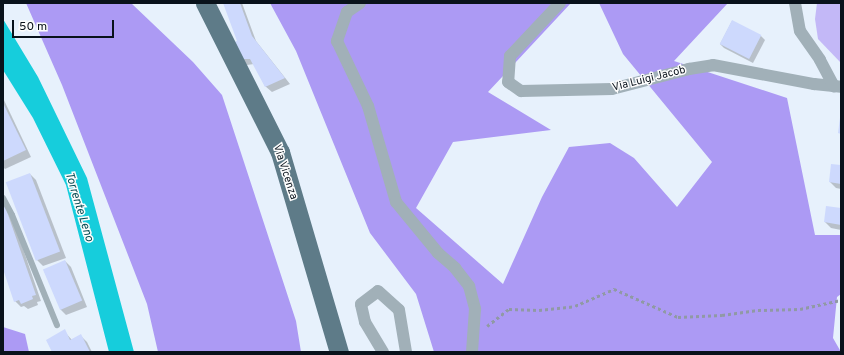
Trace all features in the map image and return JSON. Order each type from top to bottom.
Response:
[{"type":"main road","name":"Via Vicenza","points":[[205,3],[280,152],[339,352]]},
{"type":"street","points":[[360,3],[347,12],[337,41],[368,106],[396,202],[438,253],[454,268],[469,286],[475,309],[472,352]]},
{"type":"street","name":"Via Luigi Jacob","points":[[560,3],[510,56],[508,82],[521,91],[612,89],[688,69],[713,65],[814,84],[838,86]]},
{"type":"street","points":[[794,3],[800,31],[838,86]]},
{"type":"street","points":[[383,352],[365,322],[361,304],[378,291],[398,310],[406,352]]},
{"type":"lane","points":[[3,198],[12,215],[57,325]]},
{"type":"path","points":[[485,329],[488,324],[509,309],[539,310],[575,306],[614,289],[678,317],[722,316],[758,310],[800,309],[841,300]]},
{"type":"shaded area","points":[[26,3],[131,3],[193,62],[222,95],[296,321],[301,352],[158,352],[147,304],[62,85]]},
{"type":"shaded area","points":[[270,3],[571,3],[488,92],[551,130],[453,142],[416,208],[503,284],[542,197],[569,147],[610,143],[634,158],[677,207],[712,162],[623,54],[599,3],[728,3],[674,61],[787,98],[815,235],[841,235],[841,294],[837,297],[833,338],[841,352],[434,352],[416,294],[370,233],[296,51]]},
{"type":"shaded area","points":[[817,3],[841,3],[841,63],[818,39],[815,19]]},
{"type":"shaded area","points":[[3,327],[25,334],[29,352],[3,352]]},
{"type":"water","name":"Torrente Leno","points":[[3,19],[38,77],[87,178],[134,352],[109,352],[66,185],[33,118],[3,70]]},
{"type":"building","points":[[223,3],[240,3],[252,36],[285,78],[265,87],[250,59],[240,59],[231,43],[237,41]]},
{"type":"building","points":[[732,20],[761,35],[749,59],[720,44]]},
{"type":"building","points":[[3,103],[26,150],[3,161]]},
{"type":"building","points":[[841,118],[841,134],[838,133]]},
{"type":"building","points":[[831,164],[841,165],[841,184],[829,182]]},
{"type":"building","points":[[30,173],[60,251],[36,261],[6,182]]},
{"type":"building","points":[[5,206],[36,295],[32,296],[33,299],[21,304],[19,300],[14,302],[3,269],[3,207]]},
{"type":"building","points":[[826,206],[841,208],[841,225],[824,222]]},
{"type":"building","points":[[65,260],[82,301],[60,310],[43,269]]},
{"type":"building","points":[[65,329],[70,340],[81,334],[90,352],[52,352],[46,340]]}]
